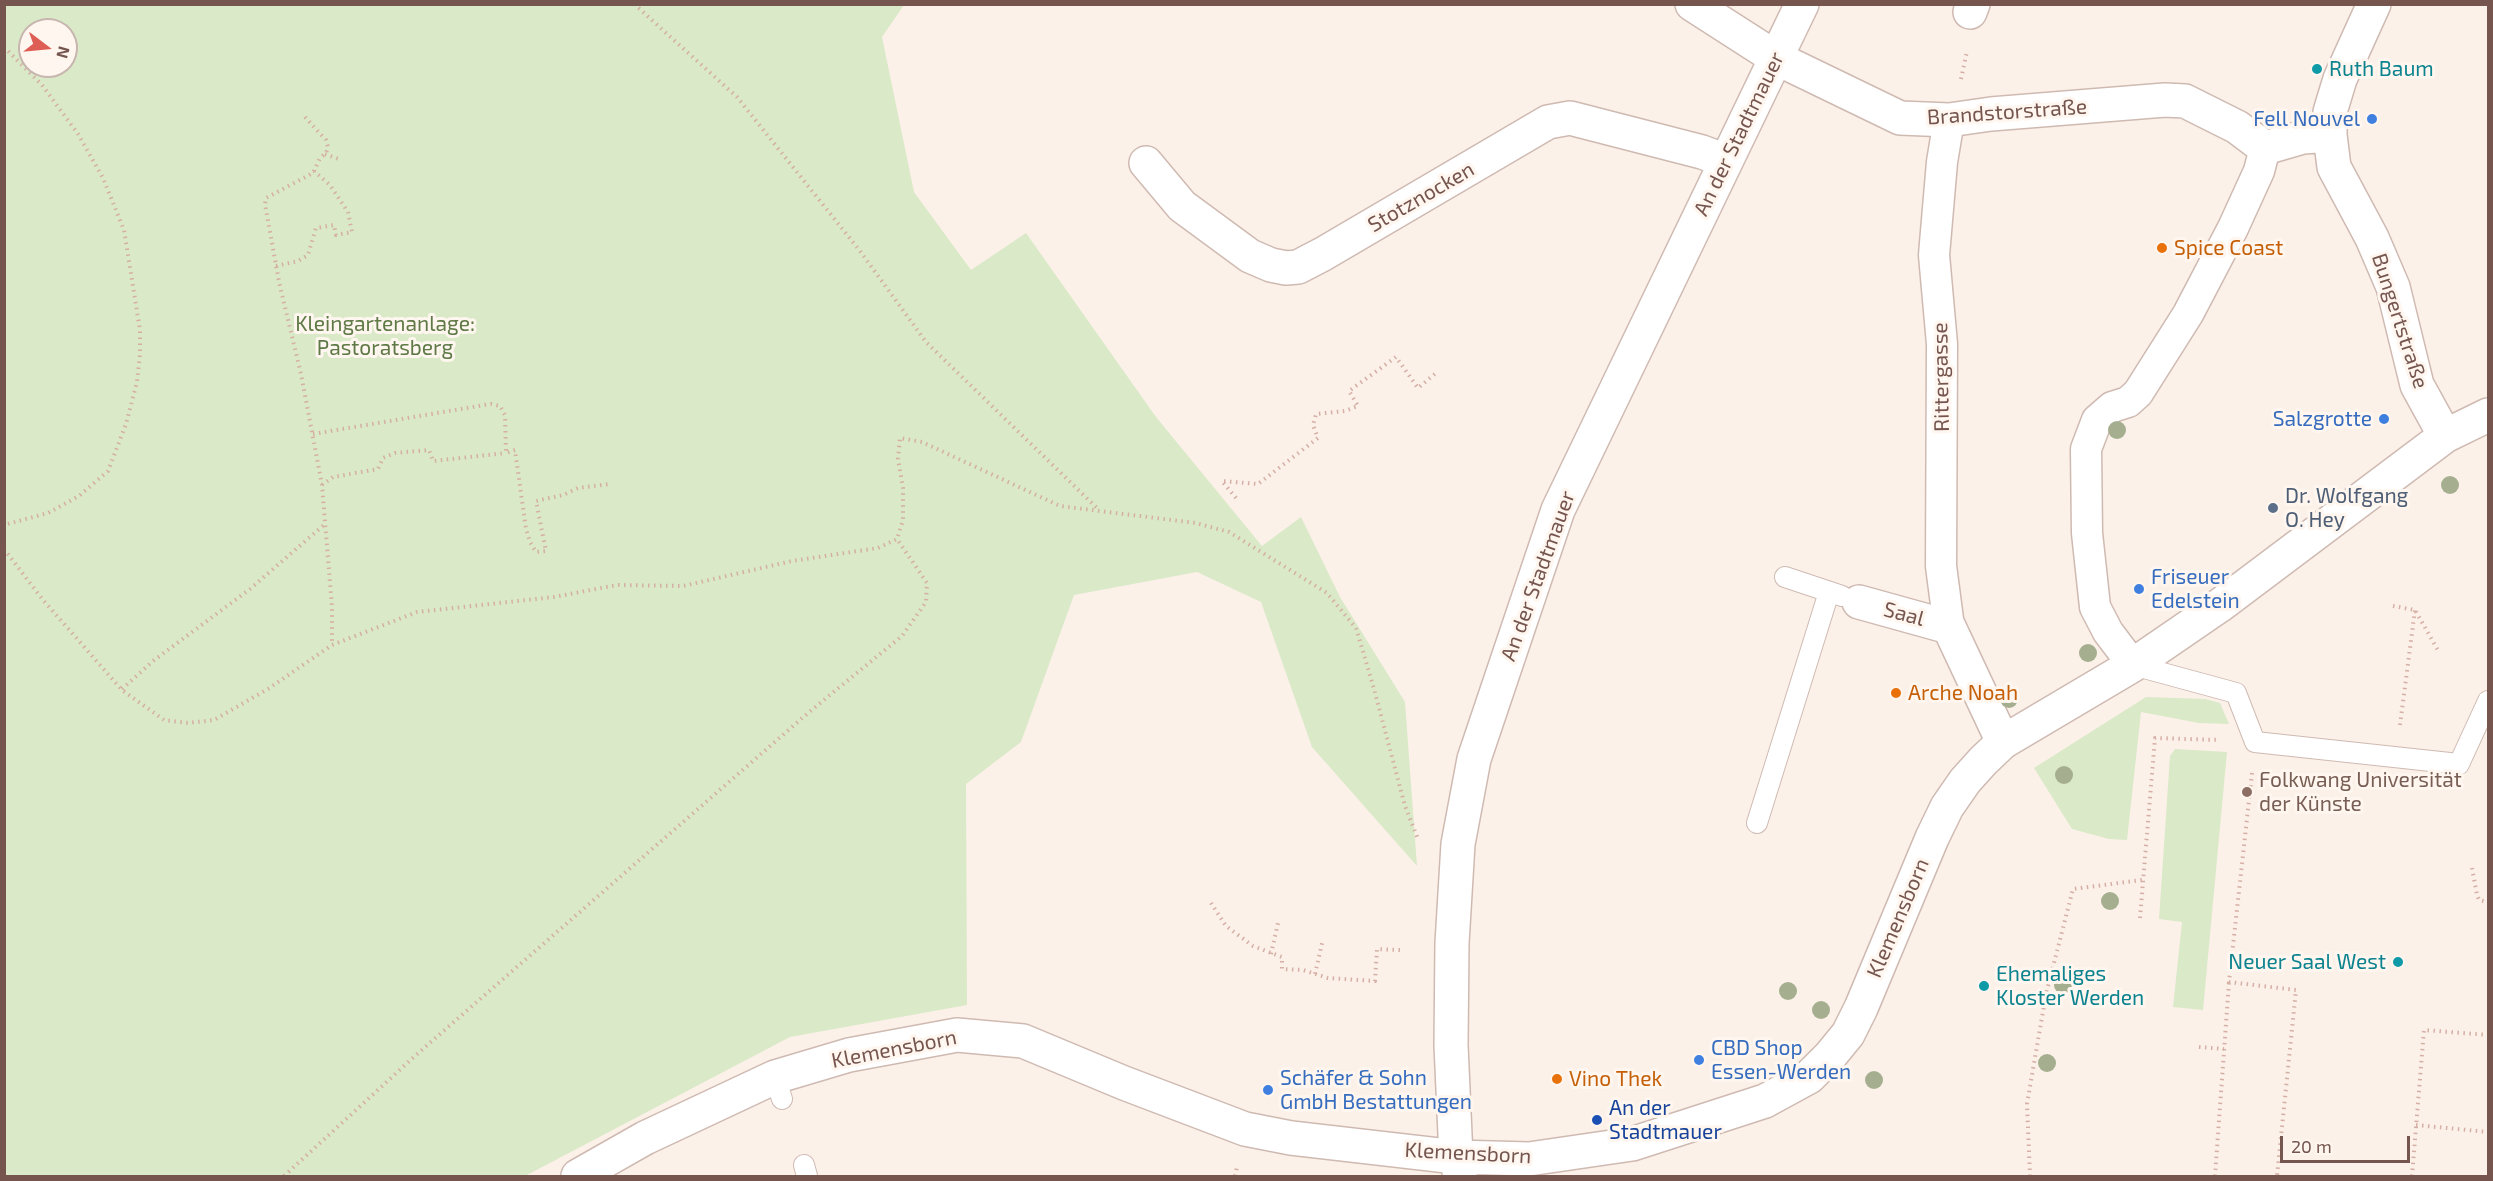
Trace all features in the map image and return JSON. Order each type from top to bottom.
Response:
[{"type":"street","name":"Brandstorstraße","points":[[1692,4],[1776,58],[1900,118],[1949,120],[1991,114],[2185,101],[2237,127],[2265,148]]},
{"type":"street","name":"An der Stadtmauer","points":[[1458,1167],[1451,1045],[1452,943],[1458,844],[1474,759],[1558,510],[1802,4]]},
{"type":"street","name":"Bungertstraße","points":[[2374,4],[2340,79],[2330,112],[2334,167],[2372,238],[2393,287],[2417,385],[2445,436]]},
{"type":"street","name":"Stotznocken","points":[[1146,163],[1182,206],[1250,256],[1271,265],[1286,268],[1298,267],[1323,254],[1548,122],[1570,118],[1702,152],[1726,161]]},
{"type":"street","name":"Rittergasse","points":[[1949,120],[1942,162],[1934,255],[1942,344],[1941,566],[1949,627],[2003,742]]},
{"type":"street","points":[[2133,664],[2108,632],[2095,607],[2087,533],[2086,449],[2097,420],[2112,407],[2128,402],[2138,393],[2188,314],[2233,228],[2259,171],[2265,148],[2303,137],[2330,135]]},
{"type":"street","name":"Klemensborn","points":[[578,1176],[645,1138],[779,1088],[849,1054],[957,1035],[1023,1041],[1124,1083],[1245,1129],[1458,1167],[1632,1144],[1765,1101],[1809,1077],[1841,1043],[1861,1008],[1947,807],[1965,781],[2003,742],[2133,664],[2219,606],[2445,436],[2488,415]]},
{"type":"street","name":"Saal","points":[[1844,597],[1949,627]]},
{"type":"lane","points":[[1757,824],[1844,597],[1785,577]]},
{"type":"lane","points":[[2133,664],[2236,693],[2255,742],[2459,764],[2488,701]]},
{"type":"path","points":[[634,4],[737,97],[860,251],[926,342],[1099,511]]},
{"type":"path","points":[[1949,120],[1972,31],[1971,8]]},
{"type":"path","points":[[4,47],[42,85],[78,134],[103,178],[124,230],[140,330],[137,382],[126,424],[108,471],[79,496],[48,513],[4,525]]},
{"type":"path","points":[[305,117],[326,140],[328,147],[314,171],[266,198],[276,266],[322,485],[332,645]]},
{"type":"path","points":[[324,154],[341,160]]},
{"type":"path","points":[[276,266],[298,261],[308,255],[316,228],[334,225],[336,235],[352,231],[348,212],[330,185],[314,171]]},
{"type":"path","points":[[1236,498],[1222,481],[1258,484],[1318,438],[1312,425],[1316,414],[1345,411],[1358,406],[1349,391],[1396,357],[1418,388],[1436,373]]},
{"type":"path","points":[[313,434],[491,404],[500,406],[505,415],[506,453]]},
{"type":"path","points":[[4,549],[43,600],[122,690],[164,720],[188,723],[214,720],[268,688],[332,645],[417,612],[554,597],[617,585],[683,586],[792,561],[878,548],[897,539],[903,520],[903,488],[898,459],[900,438],[922,442],[1060,506],[1196,523],[1229,532],[1327,593],[1356,628],[1405,806],[1418,839],[1424,838]]},
{"type":"path","points":[[322,485],[333,477],[378,468],[383,458],[395,453],[429,450],[433,461],[515,450],[524,519],[530,542],[536,552],[546,551],[536,501],[563,495],[578,488],[609,484]]},
{"type":"path","points":[[122,690],[153,661],[250,589],[326,523]]},
{"type":"path","points":[[284,1176],[425,1047],[807,713],[902,636],[926,602],[927,584],[897,539]]},
{"type":"path","points":[[2393,606],[2415,610],[2439,652]]},
{"type":"path","points":[[2396,757],[2415,610]]},
{"type":"path","points":[[2140,918],[2155,738],[2221,740]]},
{"type":"path","points":[[2216,1176],[2229,982],[2255,742]]},
{"type":"path","points":[[2472,868],[2479,900],[2488,902]]},
{"type":"path","points":[[2030,1176],[2027,1104],[2046,994],[2073,889],[2142,880]]},
{"type":"path","points":[[1211,903],[1226,926],[1254,946],[1282,957],[1282,969],[1303,970],[1328,978],[1375,981],[1377,949],[1401,950]]},
{"type":"path","points":[[1271,954],[1278,923]]},
{"type":"path","points":[[1314,974],[1323,939]]},
{"type":"path","points":[[2229,982],[2296,990],[2277,1176]]},
{"type":"path","points":[[2412,1176],[2424,1030],[2488,1035]]},
{"type":"path","points":[[2199,1047],[2224,1049]]},
{"type":"path","points":[[2416,1125],[2488,1132]]},
{"type":"green space","name":"Kleingartenanlage: Pastoratsberg","points":[[5,4],[904,5],[882,37],[914,192],[971,270],[1026,233],[1156,417],[1262,546],[1301,517],[1340,597],[1405,702],[1417,866],[1312,747],[1261,602],[1197,572],[1074,595],[1021,742],[966,784],[967,1005],[790,1037],[525,1176],[5,1176]]},
{"type":"green space","points":[[2146,697],[2205,699],[2220,703],[2229,724],[2199,723],[2141,712],[2127,840],[2109,839],[2072,829],[2034,768]]},
{"type":"green space","points":[[2175,749],[2227,752],[2203,1010],[2173,1007],[2182,922],[2159,919],[2170,756]]},
{"type":"place","name":"Ruth Baum","points":[[2317,69]]},
{"type":"place","name":"Fell Nouvel","points":[[2372,119]]},
{"type":"place","name":"Spice Coast","points":[[2162,248]]},
{"type":"place","name":"Salzgrotte","points":[[2384,419]]},
{"type":"place","name":"Dr. Wolfgang O. Hey","points":[[2273,508]]},
{"type":"place","name":"Friseuer Edelstein","points":[[2139,589]]},
{"type":"place","name":"Arche Noah","points":[[1896,693]]},
{"type":"place","name":"Folkwang Universität der Künste","points":[[2247,792]]},
{"type":"place","name":"Neuer Saal West","points":[[2398,962]]},
{"type":"place","name":"Ehemaliges Kloster Werden","points":[[1984,986]]},
{"type":"place","name":"CBD Shop Essen-Werden","points":[[1699,1060]]},
{"type":"place","name":"Vino Thek","points":[[1557,1079]]},
{"type":"place","name":"Schäfer & Sohn GmbH Bestattungen","points":[[1268,1090]]},
{"type":"place","name":"An der Stadtmauer","points":[[1597,1120]]}]
